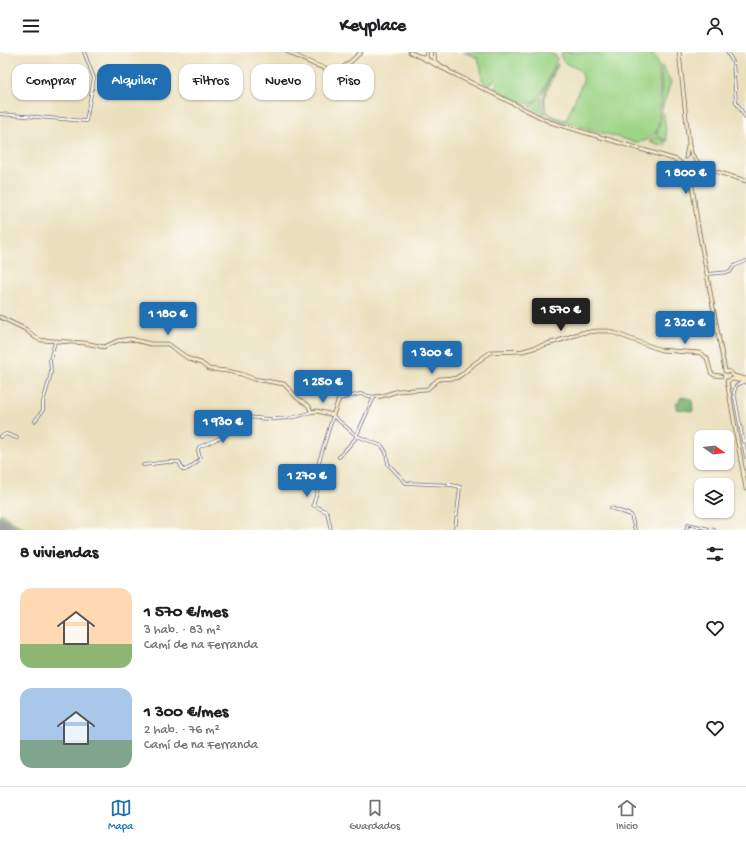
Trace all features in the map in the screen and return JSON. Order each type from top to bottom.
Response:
[{"type":"main road","points":[[288,52],[334,70],[344,67],[361,52]]},
{"type":"main road","points":[[411,52],[421,54],[427,52],[426,55],[428,59]]},
{"type":"main road","points":[[411,52],[428,59],[452,74]]},
{"type":"main road","points":[[411,52],[452,74],[550,122],[677,160],[683,165],[691,178],[706,275],[725,369],[743,381]]},
{"type":"main road","points":[[434,52],[435,61],[438,64],[492,93]]},
{"type":"main road","points":[[679,52],[688,139],[688,151],[683,165]]},
{"type":"main road","points":[[428,59],[433,59],[435,56]]},
{"type":"main road","points":[[688,139],[692,153],[700,165],[707,169],[746,181]]},
{"type":"main road","points":[[677,160],[692,156],[695,157]]},
{"type":"main road","points":[[696,216],[692,175],[698,166],[698,162]]},
{"type":"main road","points":[[687,170],[707,169]]},
{"type":"main road","points":[[0,317],[25,329],[37,339],[55,342],[86,343],[104,348],[117,341],[130,339],[151,344],[168,344],[189,359],[201,363],[209,369],[241,374],[254,379],[284,384],[297,398],[309,406],[311,412],[317,411],[333,416],[339,399]]},
{"type":"main road","points":[[374,397],[398,391],[426,390],[439,379],[456,378],[491,352],[524,351],[558,341],[581,332],[597,331],[612,332],[661,350],[700,353],[705,355],[707,358],[711,373],[714,375],[721,376],[723,380],[743,381]]},
{"type":"main road","points":[[721,376],[725,369]]},
{"type":"main road","points":[[731,374],[728,380],[746,489]]},
{"type":"street","points":[[0,114],[86,121],[94,78],[84,52]]},
{"type":"street","points":[[727,52],[733,62],[736,102],[746,118]]},
{"type":"street","points":[[706,275],[730,272],[734,266],[746,261]]},
{"type":"street","points":[[35,421],[43,410],[42,402],[51,372],[50,360],[55,342]]},
{"type":"street","points":[[743,381],[736,386],[734,392],[746,457]]},
{"type":"street","points":[[339,399],[360,394],[374,397],[357,436],[339,457]]},
{"type":"street","points":[[143,465],[179,462],[185,470],[200,459],[198,450],[199,447],[227,435],[238,420],[243,416],[260,419],[283,419],[304,415],[311,412]]},
{"type":"street","points":[[331,530],[327,512],[313,505],[318,489],[313,481],[333,416],[357,436],[384,448],[388,464],[407,484],[460,486],[455,530]]},
{"type":"street","points":[[0,437],[6,434],[17,438]]},
{"type":"street","points":[[611,508],[631,515],[635,530]]},
{"type":"street","points":[[686,530],[688,524],[714,530]]},
{"type":"green space","points":[[463,52],[548,52],[555,55],[557,59],[542,94],[534,102],[524,104],[494,88],[498,82],[495,79],[492,83],[485,84],[482,79],[478,58]]},
{"type":"green space","points":[[562,52],[652,53],[658,63],[660,87],[658,127],[654,135],[647,140],[634,142],[558,120],[550,116],[545,108],[552,115],[566,120],[583,81],[580,71],[567,64],[561,58]]},
{"type":"green space","points":[[558,64],[548,89],[545,108],[544,97],[545,90]]},
{"type":"green space","points":[[662,65],[671,82],[662,110],[661,66]]},
{"type":"green space","points":[[542,97],[541,104],[545,114],[529,106]]},
{"type":"green space","points":[[661,112],[664,114],[667,141],[656,135],[661,120]]},
{"type":"green space","points":[[655,137],[665,141],[666,146],[649,142]]},
{"type":"green space","points":[[681,397],[692,399],[693,411],[676,409],[676,403],[678,403]]},
{"type":"green space","points":[[0,513],[26,530],[18,530],[0,518]]},
{"type":"runway","points":[[0,522],[13,530]]}]
